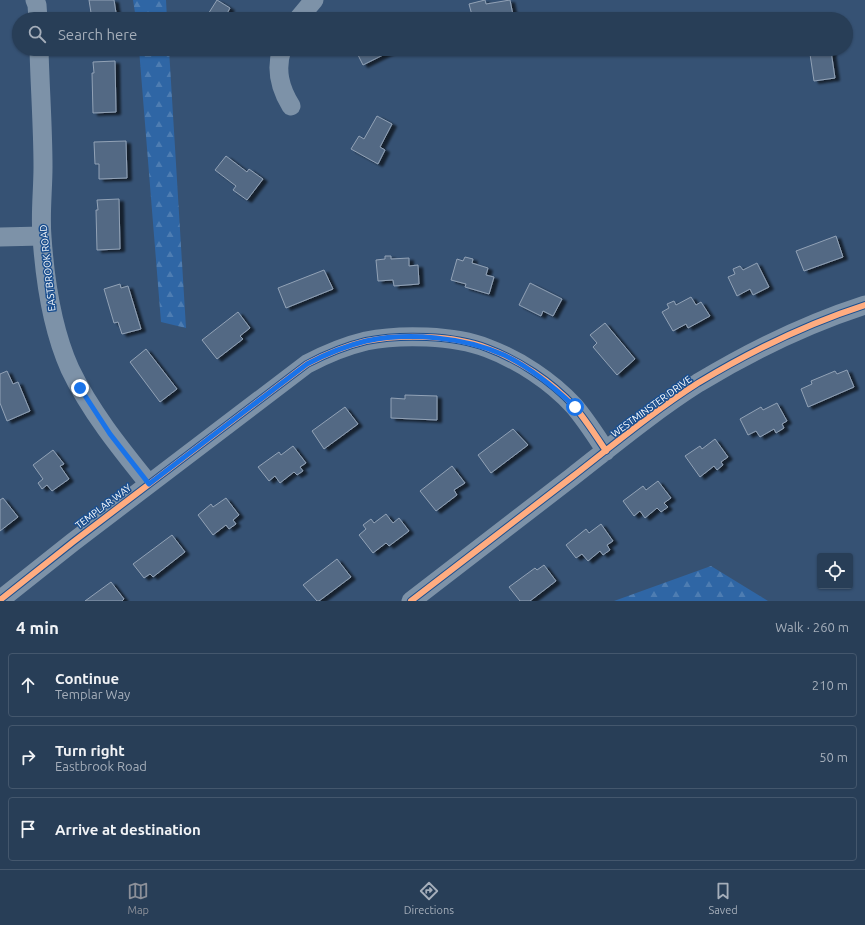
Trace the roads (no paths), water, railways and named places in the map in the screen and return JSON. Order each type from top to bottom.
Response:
[{"type":"street","points":[[35,0],[38,12]]},
{"type":"street","points":[[304,12],[314,0]]},
{"type":"street","name":"EASTBROOK ROAD","points":[[39,56],[43,166],[42,236],[50,307],[59,339],[70,369],[80,388],[110,434],[149,484]]},
{"type":"street","points":[[280,56],[279,78],[284,94],[291,106]]},
{"type":"street","points":[[0,237],[42,236]]},
{"type":"street","name":"WESTMINSTER DRIVE","points":[[411,601],[643,422],[697,384],[744,356],[796,331],[836,314],[865,305]]},
{"type":"street","name":"TEMPLAR WAY","points":[[0,600],[73,542],[307,364],[346,346],[367,341],[400,337],[432,338],[464,342],[485,347],[505,356],[533,372],[559,392],[575,407],[606,451]]}]
